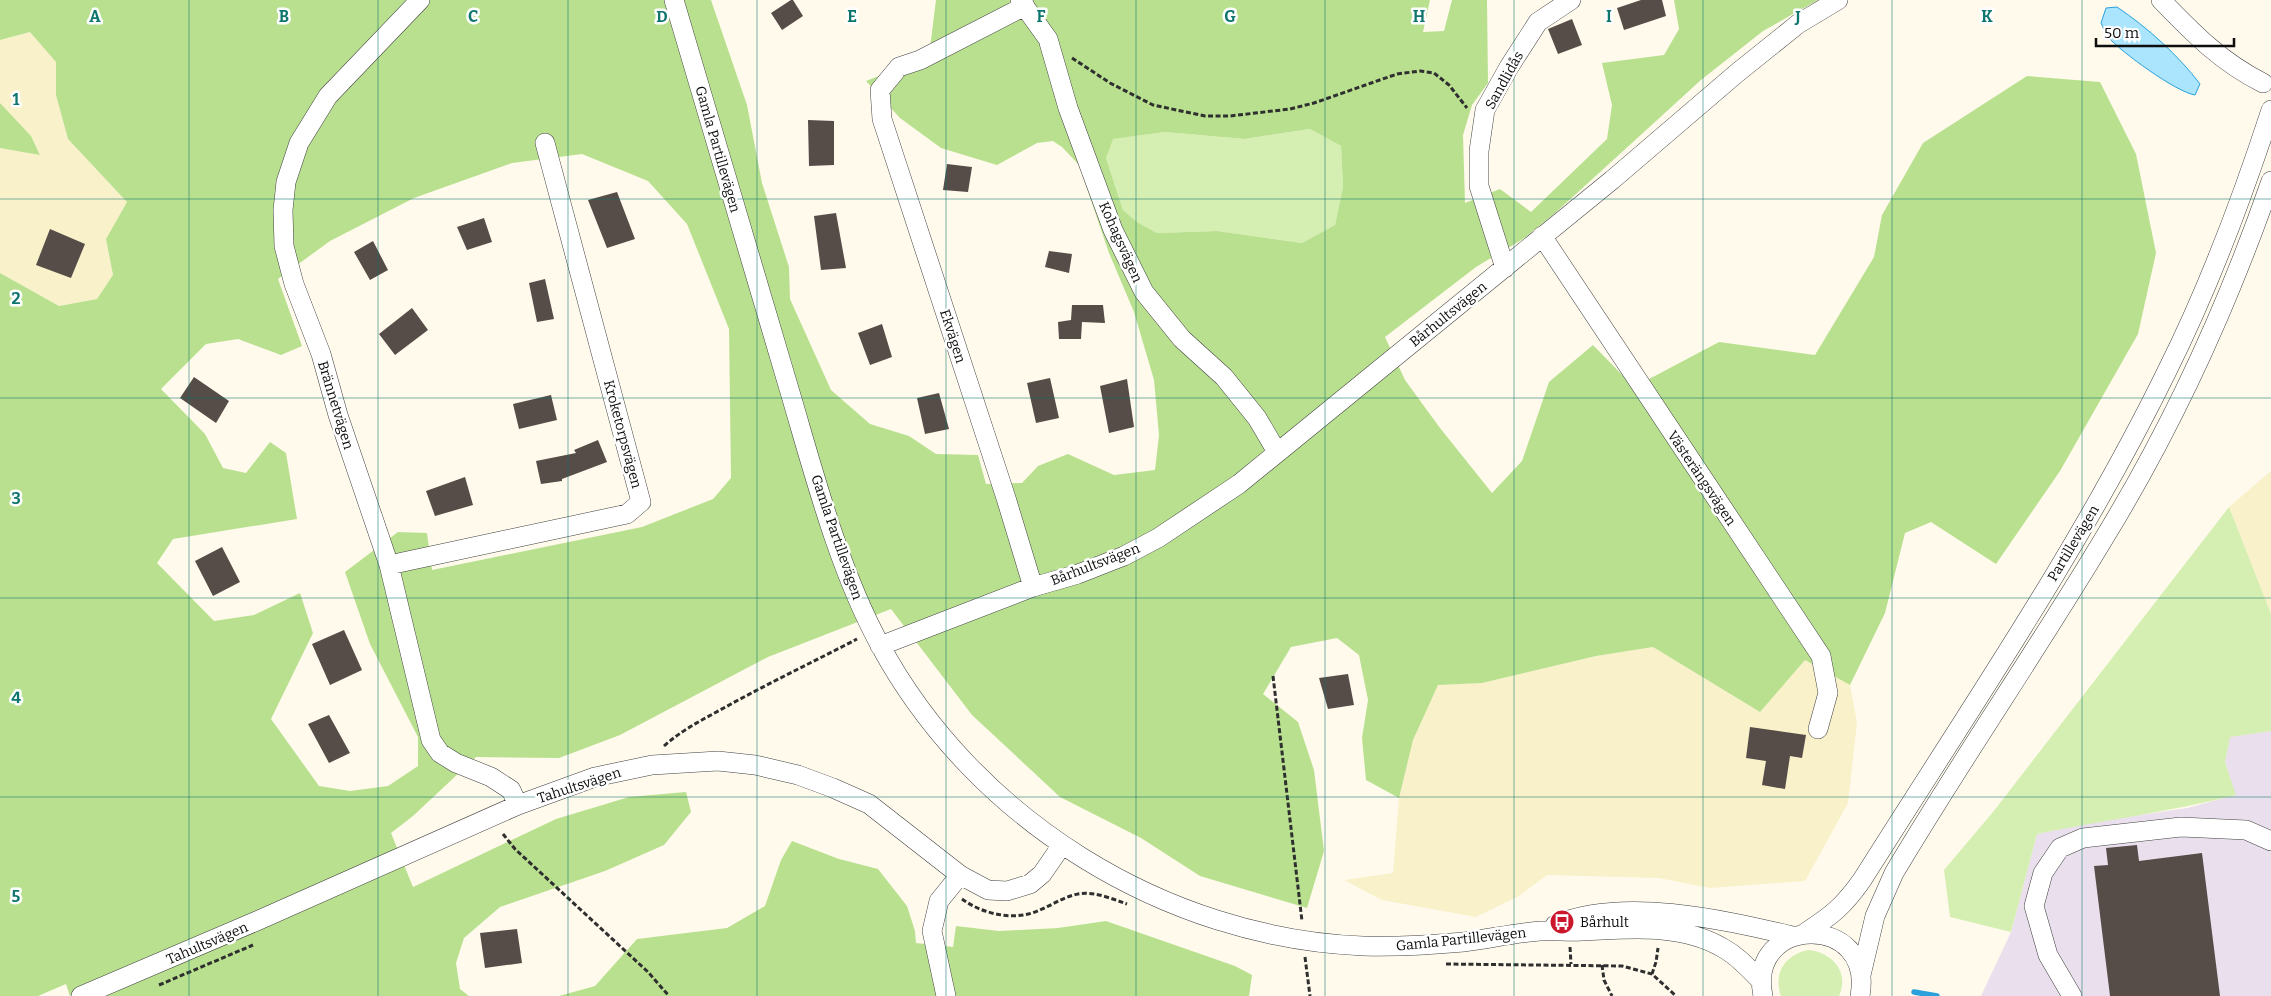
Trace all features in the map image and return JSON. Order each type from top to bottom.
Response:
[{"type":"street","name":"Brännetvägen","points":[[420,0],[328,96],[299,143],[286,182],[283,210],[284,246],[294,284],[321,354],[338,415],[389,565],[431,740],[440,753],[456,763],[490,777],[511,790],[518,805]]},
{"type":"street","name":"Gamla Partillevägen","points":[[674,0],[817,482],[854,593],[877,639],[906,688],[961,758],[1004,800],[1062,845],[1157,898],[1257,931],[1302,951],[1361,946],[1420,946],[1542,931],[1660,930],[1707,940],[1725,948],[1740,960],[1761,990]]},
{"type":"street","name":"Sandlidås","points":[[1505,268],[1479,186],[1479,151],[1485,110],[1509,67],[1538,22],[1571,0]]},
{"type":"street","name":"Bårhultsvägen","points":[[1033,587],[1078,574],[1124,556],[1158,538],[1239,484],[1505,268],[1798,24],[1838,0]]},
{"type":"street","points":[[2161,0],[2218,56],[2240,72],[2263,83]]},
{"type":"street","name":"Kohagsvägen","points":[[1022,3],[1048,39],[1068,108],[1113,230],[1144,292],[1182,339],[1224,377],[1257,418],[1277,452]]},
{"type":"street","name":"Ekvägen","points":[[1022,3],[920,60],[899,67],[880,90],[882,119],[1003,489],[1033,587]]},
{"type":"street","name":"Partillevägen","points":[[1761,990],[1763,970],[1774,949],[1836,912],[1862,880],[2091,514],[2168,370],[2236,210],[2271,110]]},
{"type":"street","name":"Kroketorpsvägen","points":[[389,565],[627,514],[641,502],[545,143]]},
{"type":"street","name":"Partillevägen","points":[[1863,988],[1875,916],[1894,874],[2101,545],[2156,447],[2190,380],[2228,294],[2271,181]]},
{"type":"street","name":"Västerängsvägen","points":[[1542,236],[1821,656],[1828,693],[1818,729]]},
{"type":"street","points":[[877,639],[1033,587]]},
{"type":"street","name":"Tahultsvägen","points":[[81,996],[259,920],[518,805],[595,777],[652,765],[718,761],[798,775],[869,804],[954,881],[998,892],[1017,890],[1030,884],[1042,874],[1062,845]]},
{"type":"street","points":[[2072,996],[2048,954],[2034,906],[2043,873],[2060,848],[2083,838],[2181,827],[2246,830],[2271,841]]},
{"type":"street","points":[[946,996],[932,931],[939,901],[954,881]]},
{"type":"street","name":"Gamla Partillevägen","points":[[1542,931],[1562,922],[1593,915],[1629,911],[1662,913],[1799,935],[1818,933],[1830,936],[1841,942],[1851,951],[1863,988]]},
{"type":"path","points":[[1070,57],[1110,83],[1153,105],[1205,116],[1230,116],[1314,103],[1397,74],[1420,71],[1434,73],[1449,85],[1467,109]]},
{"type":"path","points":[[652,765],[659,751],[680,732],[769,683],[877,639]]},
{"type":"path","points":[[1273,676],[1302,951],[1310,996]]},
{"type":"path","points":[[494,836],[511,830]]},
{"type":"path","points":[[503,834],[515,849],[648,972],[669,996]]},
{"type":"path","points":[[954,881],[965,901],[984,912],[1007,916],[1031,914],[1079,894],[1100,895],[1132,906]]},
{"type":"path","points":[[150,989],[256,943]]},
{"type":"path","points":[[1570,946],[1571,964]]},
{"type":"path","points":[[1302,951],[1313,959]]},
{"type":"path","points":[[1438,964],[1622,966],[1652,974],[1676,996]]},
{"type":"path","points":[[1602,965],[1604,980],[1612,996]]},
{"type":"shaded area","points":[[30,32],[56,62],[56,95],[68,139],[127,202],[106,239],[113,275],[97,299],[59,306],[0,273],[0,148],[40,154],[31,136],[0,103],[0,40]]},
{"type":"shaded area","points":[[2271,471],[2271,614],[2229,507]]},
{"type":"shaded area","points":[[1653,647],[1760,712],[1805,660],[1850,685],[1857,722],[1848,803],[1805,881],[1710,888],[1659,878],[1547,875],[1519,896],[1476,917],[1382,900],[1344,880],[1393,873],[1399,798],[1413,740],[1438,685],[1482,683],[1596,656]]},
{"type":"shaded area","points":[[2271,731],[2271,996],[1981,996],[2011,932],[2037,834],[2099,821],[2187,808],[2235,795],[2225,762],[2230,736]]},
{"type":"green space","points":[[0,0],[711,0],[747,105],[762,183],[789,267],[790,299],[831,390],[870,424],[909,436],[936,454],[978,455],[986,484],[1022,483],[1038,466],[1068,454],[1114,475],[1155,470],[1159,435],[1154,380],[1134,312],[1109,253],[1079,165],[1062,147],[1053,141],[1037,143],[997,165],[941,148],[900,118],[866,81],[929,56],[936,0],[1430,0],[1423,32],[1444,31],[1452,0],[1487,0],[1488,83],[1472,105],[1463,135],[1465,203],[1500,189],[1531,212],[1607,139],[1612,105],[1602,63],[1664,55],[1679,29],[1674,0],[1818,0],[1763,31],[1701,80],[1554,214],[1523,239],[1476,267],[1385,337],[1405,380],[1440,428],[1492,493],[1522,461],[1549,382],[1593,345],[1634,387],[1719,342],[1815,355],[1874,257],[1882,215],[1923,143],[2027,76],[2100,82],[2136,154],[2156,253],[2138,334],[2060,471],[1996,564],[1931,522],[1905,533],[1885,613],[1850,685],[1805,660],[1760,712],[1653,647],[1596,656],[1482,683],[1438,685],[1413,740],[1399,798],[1366,780],[1362,738],[1368,700],[1359,655],[1337,638],[1291,647],[1263,694],[1298,722],[1314,770],[1324,851],[1307,908],[1200,876],[1141,838],[1060,797],[972,715],[891,609],[768,657],[620,735],[559,758],[476,757],[413,816],[391,833],[413,887],[556,819],[629,797],[686,792],[691,812],[664,845],[605,871],[500,907],[464,938],[456,963],[460,989],[469,996],[70,996],[66,984],[38,996],[0,996],[0,273],[59,306],[97,299],[113,275],[106,239],[127,202],[68,139],[56,95],[56,62],[30,32],[0,40]],"holes":[[[1310,129],[1341,146],[1343,187],[1335,225],[1302,243],[1217,231],[1157,233],[1137,222],[1123,210],[1106,158],[1113,139],[1165,132],[1244,139]],[[582,154],[648,181],[687,224],[729,329],[731,478],[713,499],[642,527],[432,570],[427,533],[398,532],[345,572],[370,644],[418,737],[418,766],[388,786],[350,791],[319,786],[271,719],[313,633],[300,593],[254,615],[214,621],[157,563],[173,539],[297,519],[286,453],[270,442],[246,473],[223,468],[205,434],[161,389],[206,344],[238,339],[281,355],[302,346],[278,279],[330,241],[414,198],[512,163]]]},
{"type":"green space","points":[[0,103],[31,136],[40,155],[0,148]]},
{"type":"green space","points":[[1310,129],[1341,146],[1343,187],[1335,225],[1302,243],[1217,231],[1157,233],[1137,222],[1123,210],[1106,158],[1112,139],[1165,132],[1244,139]]},
{"type":"green space","points":[[2229,507],[2271,614],[2271,731],[2230,737],[2225,762],[2236,795],[2037,834],[2011,932],[1950,917],[1944,870],[1993,812]]},
{"type":"green space","points":[[792,841],[839,859],[878,869],[907,906],[915,931],[916,943],[953,947],[956,926],[999,931],[1058,928],[1106,921],[1235,966],[1252,975],[1249,996],[559,996],[595,986],[637,939],[727,928],[765,906],[781,860]]},
{"type":"green space","points":[[1808,950],[1825,955],[1837,965],[1842,979],[1839,996],[1781,996],[1779,980],[1783,966],[1793,956]]},
{"type":"water","points":[[2117,7],[2151,33],[2182,63],[2200,84],[2195,95],[2175,87],[2149,70],[2124,52],[2108,37],[2101,23],[2106,8]]},
{"type":"building","points":[[793,0],[803,16],[782,30],[771,13]]},
{"type":"building","points":[[1641,0],[1662,0],[1666,16],[1624,30],[1617,8]]},
{"type":"building","points":[[1572,19],[1582,45],[1558,54],[1548,29]]},
{"type":"building","points":[[808,120],[834,121],[834,165],[809,166]]},
{"type":"building","points":[[947,164],[972,167],[968,192],[943,190]]},
{"type":"building","points":[[617,192],[635,239],[607,248],[588,200]]},
{"type":"building","points":[[836,213],[846,268],[821,270],[814,216]]},
{"type":"building","points":[[484,218],[492,242],[467,250],[457,227]]},
{"type":"building","points":[[50,229],[85,244],[71,278],[36,265]]},
{"type":"building","points":[[373,241],[388,270],[370,280],[354,252]]},
{"type":"building","points":[[1049,251],[1072,254],[1069,273],[1045,267]]},
{"type":"building","points":[[545,279],[554,319],[537,322],[529,283]]},
{"type":"building","points":[[1072,305],[1103,305],[1105,323],[1082,322],[1081,339],[1059,339],[1058,322],[1071,320]]},
{"type":"building","points":[[412,308],[428,330],[395,355],[379,334]]},
{"type":"building","points":[[882,324],[892,357],[870,365],[858,333]]},
{"type":"building","points":[[194,377],[229,401],[216,423],[180,398]]},
{"type":"building","points":[[1050,378],[1059,418],[1036,423],[1027,383]]},
{"type":"building","points":[[1127,379],[1134,427],[1109,433],[1100,386]]},
{"type":"building","points":[[939,393],[949,429],[925,434],[917,398]]},
{"type":"building","points":[[551,395],[557,420],[519,429],[513,404]]},
{"type":"building","points":[[598,440],[607,462],[562,479],[562,481],[541,484],[536,461],[576,453],[574,450]]},
{"type":"building","points":[[465,477],[473,505],[435,516],[426,491]]},
{"type":"building","points":[[222,547],[240,582],[213,596],[195,561]]},
{"type":"building","points":[[344,630],[362,670],[330,685],[312,644]]},
{"type":"building","points":[[1348,674],[1354,705],[1328,709],[1319,678]]},
{"type":"building","points":[[329,715],[350,753],[329,763],[308,724]]},
{"type":"building","points":[[1750,727],[1806,735],[1802,758],[1790,756],[1785,789],[1762,785],[1766,761],[1746,758]]},
{"type":"building","points":[[2137,845],[2139,861],[2202,853],[2220,996],[2110,996],[2094,866],[2108,865],[2106,848]]},
{"type":"building","points":[[517,929],[522,963],[485,968],[480,933]]},
{"type":"waterway","points":[[1914,992],[1937,996]]},
{"type":"place","name":"Bårhult","points":[[1562,922]]}]
